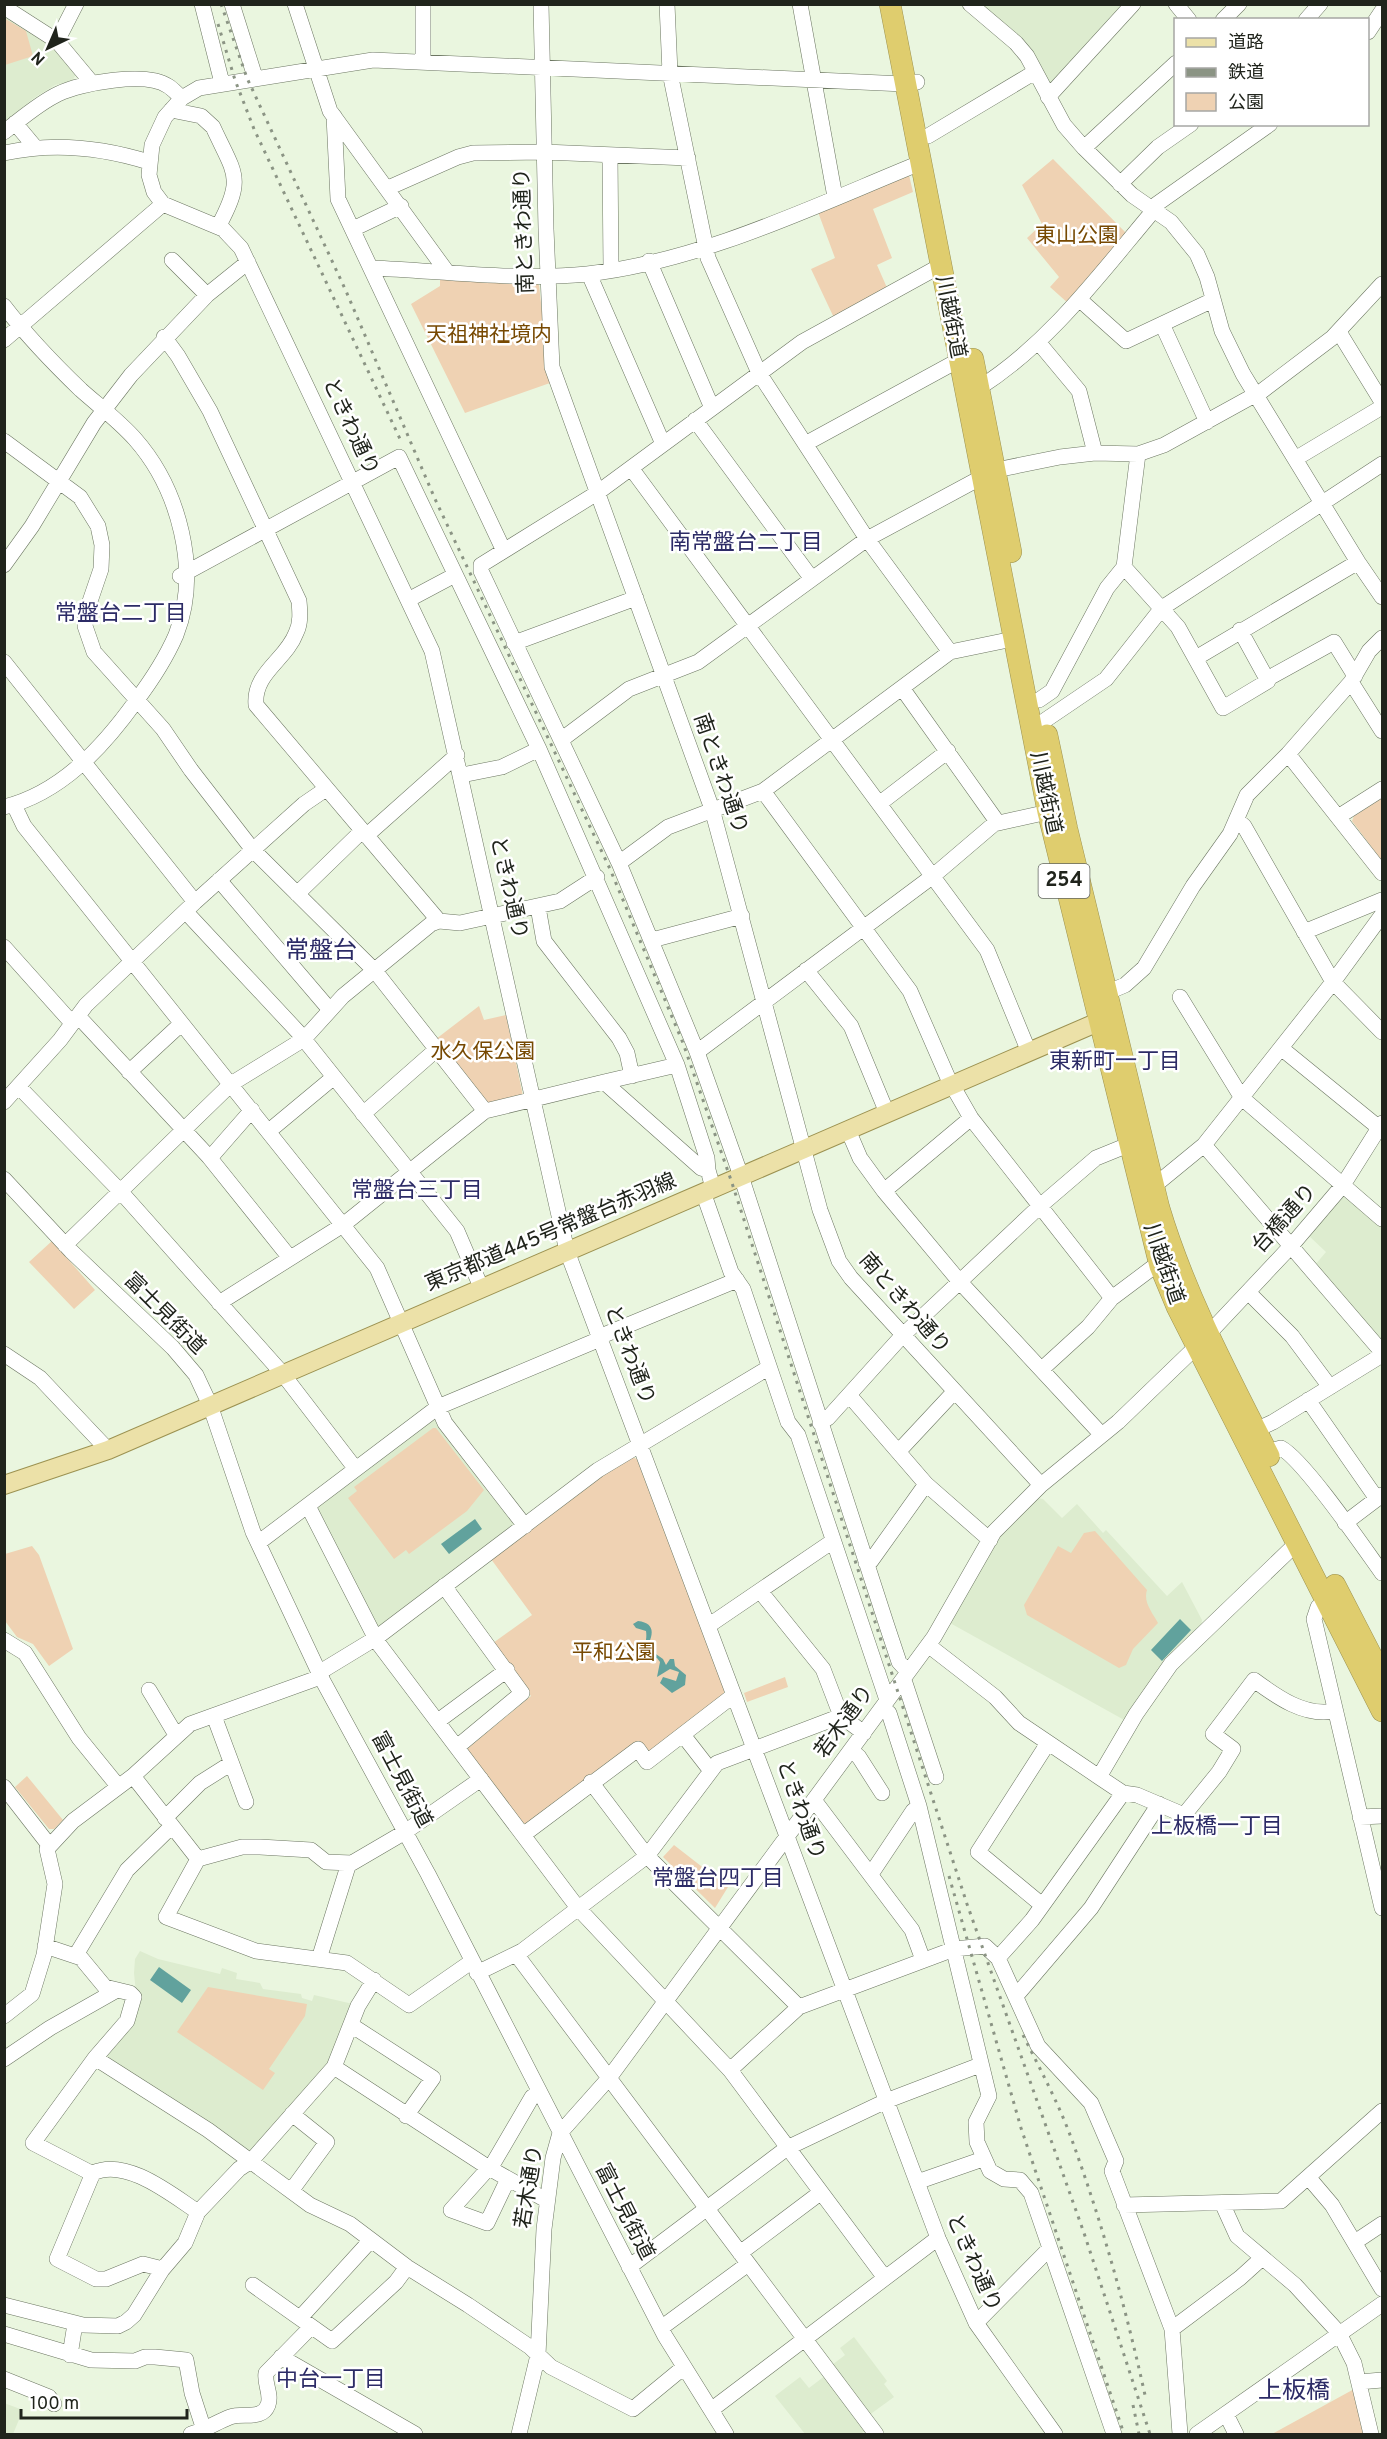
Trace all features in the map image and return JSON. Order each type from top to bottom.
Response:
[{"type":"highway","name":"川越街道","points":[[890,4],[928,136],[979,388],[1013,639],[1048,812],[1100,996]]},
{"type":"highway","name":"川越街道","points":[[905,4],[920,163],[940,266],[959,360],[989,474],[1044,721],[1105,1019],[1128,1145],[1160,1266],[1203,1340],[1250,1433],[1297,1543],[1383,1676]]},
{"type":"highway","name":"川越街道","points":[[1105,1019],[1173,1254],[1203,1340]]},
{"type":"highway","name":"川越街道","points":[[1250,1433],[1267,1452],[1383,1711]]},
{"type":"main road","name":"東京都道445号常盤台赤羽線","points":[[4,1485],[108,1450],[567,1251],[708,1184],[741,1176],[1105,1019]]},
{"type":"street","points":[[57,41],[76,4]]},
{"type":"street","points":[[202,4],[222,83]]},
{"type":"street","points":[[231,4],[255,77]]},
{"type":"street","points":[[295,4],[343,140],[388,188],[447,272]]},
{"type":"street","points":[[423,4],[423,62]]},
{"type":"street","name":"南ときわ通り","points":[[541,4],[552,367],[712,809],[820,1210],[839,1261],[902,1336],[1041,1485]]},
{"type":"street","points":[[667,4],[670,72],[706,248],[759,373],[867,539],[950,652]]},
{"type":"street","points":[[800,4],[835,197]]},
{"type":"street","points":[[970,4],[1016,43],[1064,125],[1084,148],[1120,184],[1151,210],[1171,222],[1197,254],[1228,346],[1358,562],[1383,597]]},
{"type":"street","points":[[1048,97],[1133,4]]},
{"type":"street","points":[[1176,4],[1187,18]]},
{"type":"street","points":[[1225,18],[1239,4]]},
{"type":"street","points":[[1308,18],[1320,4]]},
{"type":"street","points":[[8,7],[57,41],[92,83]]},
{"type":"street","points":[[1369,31],[1383,11]]},
{"type":"street","points":[[36,147],[10,128],[57,94],[92,83],[115,79],[154,81],[167,85],[176,104],[207,120],[213,127],[234,174],[235,191],[218,227],[163,204],[154,192],[149,175],[149,162],[157,132],[176,104],[198,88],[222,83],[373,60],[911,83]]},
{"type":"street","points":[[1084,148],[1174,65]]},
{"type":"street","points":[[928,136],[1035,72]]},
{"type":"street","points":[[1120,184],[1158,147],[1188,126]]},
{"type":"street","points":[[979,388],[1039,342],[1079,299],[1163,197],[1266,126]]},
{"type":"street","points":[[343,140],[339,199],[503,549]]},
{"type":"street","points":[[4,153],[36,147],[78,147],[149,162]]},
{"type":"street","points":[[388,188],[473,153],[544,152],[688,158]]},
{"type":"street","points":[[610,155],[611,269]]},
{"type":"street","points":[[373,268],[548,276],[589,274],[706,248],[920,163]]},
{"type":"street","points":[[4,340],[163,204]]},
{"type":"street","points":[[353,229],[401,206]]},
{"type":"street","name":"ときわ通り","points":[[218,227],[234,239],[248,262],[432,651],[462,775],[567,1251],[938,2238],[976,2323],[1054,2434]]},
{"type":"street","points":[[172,260],[207,294]]},
{"type":"street","points":[[649,261],[712,408]]},
{"type":"street","points":[[4,565],[102,413],[164,337],[207,294],[248,262]]},
{"type":"street","points":[[936,1777],[741,1176],[697,1052],[619,863],[514,643],[481,571],[481,564],[597,493],[802,342],[940,266]]},
{"type":"street","points":[[589,274],[663,444]]},
{"type":"street","points":[[561,740],[629,689],[698,662],[867,539],[989,474],[1060,457],[1095,453],[1138,454],[1164,445],[1207,423],[1256,395],[1339,332],[1383,284]]},
{"type":"street","points":[[1079,299],[1126,341],[1214,300]]},
{"type":"street","points":[[4,306],[19,327]]},
{"type":"street","points":[[4,314],[102,413],[134,438],[163,480],[180,527],[184,600],[176,634],[136,697],[59,783],[8,805],[377,1268],[445,1423],[525,1526]]},
{"type":"street","points":[[1162,324],[1207,423]]},
{"type":"street","points":[[1339,332],[1377,381],[1383,402]]},
{"type":"street","points":[[164,337],[178,356],[210,411],[299,601],[300,619],[296,636],[260,682],[255,693],[256,705],[439,921]]},
{"type":"street","points":[[1039,342],[1079,391],[1095,453]]},
{"type":"street","points":[[805,444],[959,360]]},
{"type":"street","points":[[1295,459],[1383,407]]},
{"type":"street","points":[[695,420],[812,579]]},
{"type":"street","points":[[4,441],[60,480],[85,503],[100,536],[100,574],[86,613],[87,639],[94,652],[136,697],[253,850],[375,971],[485,1111]]},
{"type":"street","points":[[1039,700],[1052,691],[1107,588],[1124,567],[1138,454]]},
{"type":"street","points":[[183,575],[399,457],[539,749],[678,1065],[707,1158],[708,1184]]},
{"type":"street","points":[[1044,721],[1106,679],[1162,608],[1383,464]]},
{"type":"street","points":[[631,468],[987,950],[1029,1052]]},
{"type":"street","points":[[1196,658],[1358,562]]},
{"type":"street","points":[[1124,567],[1178,627],[1222,708],[1266,684],[1267,678],[1240,630]]},
{"type":"street","points":[[408,600],[455,575]]},
{"type":"street","points":[[514,643],[636,598]]},
{"type":"street","points":[[1100,996],[1125,985],[1144,968],[1177,910],[1237,820],[1247,795],[1288,754],[1353,679],[1369,651],[1383,638]]},
{"type":"street","points":[[619,863],[668,827],[762,791],[950,652],[1013,639]]},
{"type":"street","points":[[1267,678],[1334,642],[1383,731]]},
{"type":"street","points":[[4,662],[82,759],[190,907],[303,1039],[457,1231],[481,1287]]},
{"type":"street","points":[[902,688],[998,823]]},
{"type":"street","points":[[462,775],[502,767],[539,749]]},
{"type":"street","points":[[879,804],[948,751]]},
{"type":"street","points":[[1288,754],[1383,873]]},
{"type":"street","points":[[297,894],[364,833],[457,755]]},
{"type":"street","points":[[4,1102],[20,1087],[86,1005],[219,880],[304,804],[326,789]]},
{"type":"street","points":[[1338,817],[1383,789]]},
{"type":"street","points":[[762,791],[910,991],[952,1086],[971,1118],[1112,1298]]},
{"type":"street","points":[[697,1052],[933,876],[998,823],[1048,812]]},
{"type":"street","points":[[1237,820],[1244,826],[1333,982],[1383,1032]]},
{"type":"street","points":[[65,1245],[231,1084],[303,1039],[330,1010],[431,924],[439,921],[460,923],[538,907],[570,896],[597,877]]},
{"type":"street","points":[[219,880],[330,1010]]},
{"type":"street","points":[[1304,932],[1383,900]]},
{"type":"street","points":[[538,907],[544,941],[619,1038],[627,1053],[632,1076]]},
{"type":"street","points":[[1154,1186],[1204,1145],[1383,915]]},
{"type":"street","points":[[652,940],[742,916]]},
{"type":"street","points":[[4,947],[184,1129],[290,1258]]},
{"type":"street","points":[[806,970],[851,1026],[887,1113]]},
{"type":"street","points":[[1180,997],[1242,1098],[1383,1219]]},
{"type":"street","points":[[129,1072],[181,1024]]},
{"type":"street","points":[[1281,1048],[1381,1125]]},
{"type":"street","points":[[363,1114],[437,1049]]},
{"type":"street","points":[[219,1303],[343,1225],[485,1111],[533,1097],[678,1065]]},
{"type":"street","points":[[269,1131],[334,1077]]},
{"type":"street","points":[[604,1082],[701,1168],[708,1184],[731,1272],[743,1289],[788,1422],[798,1435],[919,1806],[988,2096],[975,2130],[983,2159],[995,2175],[1004,2179],[1020,2180],[1031,2193],[1114,2434]]},
{"type":"street","points":[[20,1087],[121,1192],[282,1373],[356,1468]]},
{"type":"street","points":[[210,1158],[252,1110]]},
{"type":"street","points":[[884,1191],[971,1118]]},
{"type":"street","name":"台橋通り","points":[[1203,1340],[1291,1246],[1343,1185],[1381,1125]]},
{"type":"street","points":[[848,1130],[860,1158],[884,1191],[960,1281],[1101,1434]]},
{"type":"street","points":[[820,1423],[849,1395],[902,1336],[1040,1206],[1096,1158],[1128,1145]]},
{"type":"street","points":[[1204,1145],[1383,1353],[1330,1387],[1250,1433]]},
{"type":"street","name":"富士見街道","points":[[4,1179],[65,1245],[173,1348],[195,1375],[210,1405],[258,1543],[320,1675],[405,1832],[661,2328],[726,2434]]},
{"type":"street","points":[[1042,1369],[1088,1327],[1112,1298],[1152,1268],[1160,1266]]},
{"type":"street","points":[[258,1543],[438,1407],[737,1280]]},
{"type":"street","points":[[1248,1292],[1292,1336],[1330,1387]]},
{"type":"street","name":"若木通り","points":[[519,2434],[538,2355],[546,2200],[560,2133],[609,2078],[928,1645],[990,1540],[1041,1485],[1101,1434],[1203,1340]]},
{"type":"street","points":[[4,1354],[40,1378],[108,1450]]},
{"type":"street","points":[[4,2016],[32,1994],[45,1946],[55,1884],[47,1854],[49,1845],[73,1821],[133,1776],[190,1724],[284,1691],[320,1675],[325,1669],[376,1638],[598,1470],[768,1368]]},
{"type":"street","points":[[898,1452],[954,1392]]},
{"type":"street","points":[[849,1395],[926,1484],[990,1540]]},
{"type":"street","points":[[1308,1400],[1380,1497],[1345,1523]]},
{"type":"street","points":[[1267,1452],[1284,1449],[1383,1573]]},
{"type":"street","points":[[866,1563],[871,1561],[926,1484]]},
{"type":"street","points":[[308,1506],[376,1638],[457,1748],[578,1908],[729,2070],[885,2278]]},
{"type":"street","points":[[708,1626],[833,1541]]},
{"type":"street","points":[[1099,1777],[1136,1714],[1171,1664],[1297,1543]]},
{"type":"street","points":[[444,1586],[520,1687],[520,1696],[457,1748]]},
{"type":"street","points":[[760,1591],[823,1669],[841,1716],[864,1733]]},
{"type":"street","points":[[1333,1596],[1314,1612],[1314,1620],[1334,1712],[1383,1908]]},
{"type":"street","points":[[4,1640],[25,1653],[79,1738],[118,1786]]},
{"type":"street","points":[[928,1645],[990,1693],[1019,1723],[1099,1777],[1124,1793],[1184,1815],[1219,1772],[1233,1749],[1213,1734],[1254,1680],[1277,1697],[1306,1709],[1322,1714],[1334,1712]]},
{"type":"street","points":[[438,1721],[507,1671]]},
{"type":"street","points":[[149,1690],[176,1736]]},
{"type":"street","points":[[523,1835],[638,1749],[647,1762],[734,1695]]},
{"type":"street","points":[[214,1716],[246,1802]]},
{"type":"street","points":[[481,1779],[405,1832],[349,1863],[326,1862],[311,1850],[260,1847],[242,1847],[198,1859],[166,1917],[256,1951],[347,1963],[409,2005],[474,1967],[516,1954],[647,1856],[717,1763],[841,1716]]},
{"type":"street","points":[[683,1734],[711,1771]]},
{"type":"street","points":[[1042,1905],[978,1852],[1048,1743]]},
{"type":"street","points":[[851,1750],[859,1757],[882,1793]]},
{"type":"street","points":[[76,1955],[127,1870],[200,1783],[230,1764]]},
{"type":"street","points":[[133,1776],[198,1859]]},
{"type":"street","points":[[591,1782],[647,1856],[799,2007]]},
{"type":"street","points":[[4,1787],[49,1845]]},
{"type":"street","points":[[999,1958],[1042,1905],[1124,1793]]},
{"type":"street","points":[[814,1800],[912,1930],[923,1960]]},
{"type":"street","points":[[1016,1996],[1091,1908],[1159,1804]]},
{"type":"street","points":[[871,1874],[913,1811],[919,1806]]},
{"type":"street","points":[[1360,1817],[1383,1816]]},
{"type":"street","points":[[319,1959],[349,1863]]},
{"type":"street","points":[[45,1946],[76,1955],[105,1987],[134,1997],[127,2021],[95,2058],[33,2143],[93,2174]]},
{"type":"street","points":[[729,2070],[799,2007],[954,1949],[984,1946],[999,1958],[1038,2046],[1092,2103],[1116,2161],[1112,2171],[1172,2329],[1180,2434]]},
{"type":"street","points":[[516,1954],[876,2434]]},
{"type":"street","points":[[4,2305],[75,2324],[104,2327],[118,2326],[134,2315],[163,2269],[185,2243],[198,2212],[239,2169],[251,2161],[334,2067],[351,2025],[374,1980]]},
{"type":"street","points":[[4,2059],[50,2028],[117,1990]]},
{"type":"street","points":[[351,2025],[433,2078],[406,2116]]},
{"type":"street","points":[[95,2058],[251,2161],[310,2205],[350,2224],[407,2267],[468,2305],[538,2355],[551,2367],[633,2409],[684,2367]]},
{"type":"street","points":[[629,2267],[788,2148],[886,2101],[980,2065]]},
{"type":"street","points":[[334,2067],[406,2116],[489,2168],[546,2200]]},
{"type":"street","points":[[508,2179],[487,2223],[451,2210],[489,2168],[532,2097],[539,2093]]},
{"type":"street","points":[[1124,2205],[1281,2201],[1383,2111]]},
{"type":"street","points":[[291,2191],[327,2142],[292,2114]]},
{"type":"street","points":[[917,2182],[983,2159]]},
{"type":"street","points":[[163,2269],[143,2264],[106,2279],[96,2279],[57,2259],[93,2174],[103,2168],[141,2176],[198,2212]]},
{"type":"street","points":[[1309,2178],[1332,2205],[1383,2289]]},
{"type":"street","points":[[661,2328],[820,2193]]},
{"type":"street","points":[[1222,2203],[1230,2225],[1237,2236],[1295,2286],[1339,2333],[1354,2363],[1371,2434]]},
{"type":"street","points":[[1355,2242],[1383,2224]]},
{"type":"street","points":[[711,2410],[938,2238]]},
{"type":"street","points":[[4,2334],[91,2360],[135,2361],[155,2357],[186,2360],[200,2433],[231,2416],[258,2415],[265,2412],[269,2403],[266,2373],[281,2357],[371,2240]]},
{"type":"street","points":[[976,2323],[1049,2249]]},
{"type":"street","points":[[1172,2329],[1240,2278],[1261,2259]]},
{"type":"street","points":[[253,2285],[332,2341],[396,2282],[407,2267]]},
{"type":"street","points":[[1197,2434],[1383,2304]]},
{"type":"street","points":[[70,2355],[75,2324]]},
{"type":"street","points":[[281,2357],[415,2434]]},
{"type":"street","points":[[4,2379],[49,2397],[54,2404]]},
{"type":"street","points":[[1359,2382],[1383,2380]]},
{"type":"street","points":[[1226,2414],[1236,2434]]},
{"type":"shaded area","points":[[973,5],[1128,5],[1054,88]]},
{"type":"shaded area","points":[[4,14],[52,44],[78,71],[72,81],[55,85],[34,98],[5,122]]},
{"type":"shaded area","points":[[1341,1197],[1347,1197],[1382,1228],[1382,1340],[1315,1265],[1326,1252],[1308,1235]]},
{"type":"shaded area","points":[[432,1419],[440,1423],[517,1523],[383,1628],[377,1627],[316,1513],[317,1505]]},
{"type":"shaded area","points":[[1037,1498],[1043,1499],[1062,1518],[1077,1504],[1103,1533],[1106,1530],[1167,1596],[1182,1582],[1202,1620],[1201,1627],[1126,1721],[950,1623],[1005,1528]]},
{"type":"shaded area","points":[[140,1951],[158,1959],[220,1974],[222,1968],[237,1973],[236,1979],[260,1983],[263,1989],[301,1994],[302,1998],[312,2001],[314,1995],[353,2004],[329,2067],[250,2153],[104,2060],[136,1993],[135,1959]]},
{"type":"shaded area","points":[[854,2337],[887,2381],[884,2384],[894,2397],[861,2421],[867,2430],[860,2434],[805,2434],[775,2396],[800,2377],[809,2388],[834,2369],[832,2365],[845,2355],[840,2348]]},
{"type":"shaded area","points":[[4,2403],[23,2410],[13,2434],[5,2434]]},
{"type":"green space","points":[[4,18],[26,31],[33,56],[5,65]]},
{"type":"green space","name":"東山公園","points":[[1053,159],[1128,235],[1069,304],[1050,287],[1059,277],[1027,238],[1042,224],[1022,185]]},
{"type":"green space","points":[[909,175],[913,192],[873,209],[892,258],[877,265],[888,290],[835,320],[811,269],[835,258],[818,212]]},
{"type":"green space","name":"天祖神社境内","points":[[440,276],[533,281],[539,285],[550,383],[465,413],[411,304],[440,286]]},
{"type":"green space","points":[[1382,798],[1382,861],[1352,821],[1354,816]]},
{"type":"green space","name":"水久保公園","points":[[479,1006],[484,1020],[506,1015],[523,1096],[490,1103],[485,1101],[436,1039]]},
{"type":"green space","points":[[52,1241],[95,1290],[74,1309],[29,1262]]},
{"type":"green space","points":[[436,1428],[484,1490],[467,1511],[409,1554],[406,1550],[394,1559],[348,1498],[357,1491],[354,1487]]},
{"type":"green space","name":"平和公園","points":[[631,1457],[637,1459],[725,1691],[722,1696],[651,1753],[647,1752],[638,1741],[528,1824],[521,1823],[468,1753],[468,1748],[531,1696],[493,1643],[532,1615],[491,1559],[603,1474]]},
{"type":"green space","points":[[1095,1531],[1147,1590],[1147,1603],[1158,1623],[1133,1649],[1126,1665],[1119,1668],[1027,1615],[1024,1605],[1058,1546],[1071,1553],[1084,1533]]},
{"type":"green space","points":[[32,1546],[39,1555],[73,1649],[49,1666],[33,1644],[17,1637],[5,1621],[5,1554]]},
{"type":"green space","points":[[785,1677],[788,1687],[747,1702],[744,1693]]},
{"type":"green space","points":[[27,1776],[63,1820],[54,1829],[49,1829],[15,1787]]},
{"type":"green space","points":[[674,1845],[728,1887],[715,1908],[663,1857]]},
{"type":"green space","points":[[208,1987],[307,2004],[305,2016],[269,2069],[275,2073],[263,2090],[177,2032]]},
{"type":"green space","points":[[1356,2388],[1365,2434],[1272,2434]]},
{"type":"water","points":[[475,1519],[482,1529],[449,1554],[441,1544]]},
{"type":"water","points":[[1180,1619],[1191,1630],[1162,1661],[1151,1650]]},
{"type":"water","points":[[638,1621],[651,1628],[652,1635],[649,1643],[655,1644],[653,1652],[663,1659],[666,1665],[670,1659],[674,1659],[675,1666],[686,1675],[685,1685],[672,1693],[660,1683],[663,1677],[676,1681],[679,1672],[670,1669],[657,1677],[660,1662],[657,1658],[649,1660],[646,1655],[646,1631],[636,1628],[633,1624]]},
{"type":"water","points":[[159,1967],[191,1990],[182,2003],[150,1980]]},
{"type":"railway","points":[[221,4],[247,78],[346,291],[435,499],[610,869],[683,1043],[731,1180],[967,1904],[1084,2233],[1150,2434]]},
{"type":"railway","points":[[218,24],[235,80],[254,129],[401,441]]},
{"type":"railway","points":[[949,1876],[1021,2128],[1124,2434]]},
{"type":"railway","points":[[1023,2035],[1062,2116],[1084,2174],[1113,2268],[1145,2395]]},
{"type":"railway","points":[[1133,2405],[1139,2434]]},
{"type":"district","name":"南常盤台二丁目","points":[[746,543]]},
{"type":"district","name":"常盤台二丁目","points":[[121,614]]},
{"type":"district","name":"常盤台","points":[[321,952]]},
{"type":"district","name":"東新町一丁目","points":[[1115,1062]]},
{"type":"district","name":"常盤台三丁目","points":[[417,1191]]},
{"type":"district","name":"上板橋一丁目","points":[[1217,1827]]},
{"type":"district","name":"常盤台四丁目","points":[[718,1879]]},
{"type":"district","name":"中台一丁目","points":[[331,2380]]},
{"type":"district","name":"上板橋","points":[[1294,2392]]}]
